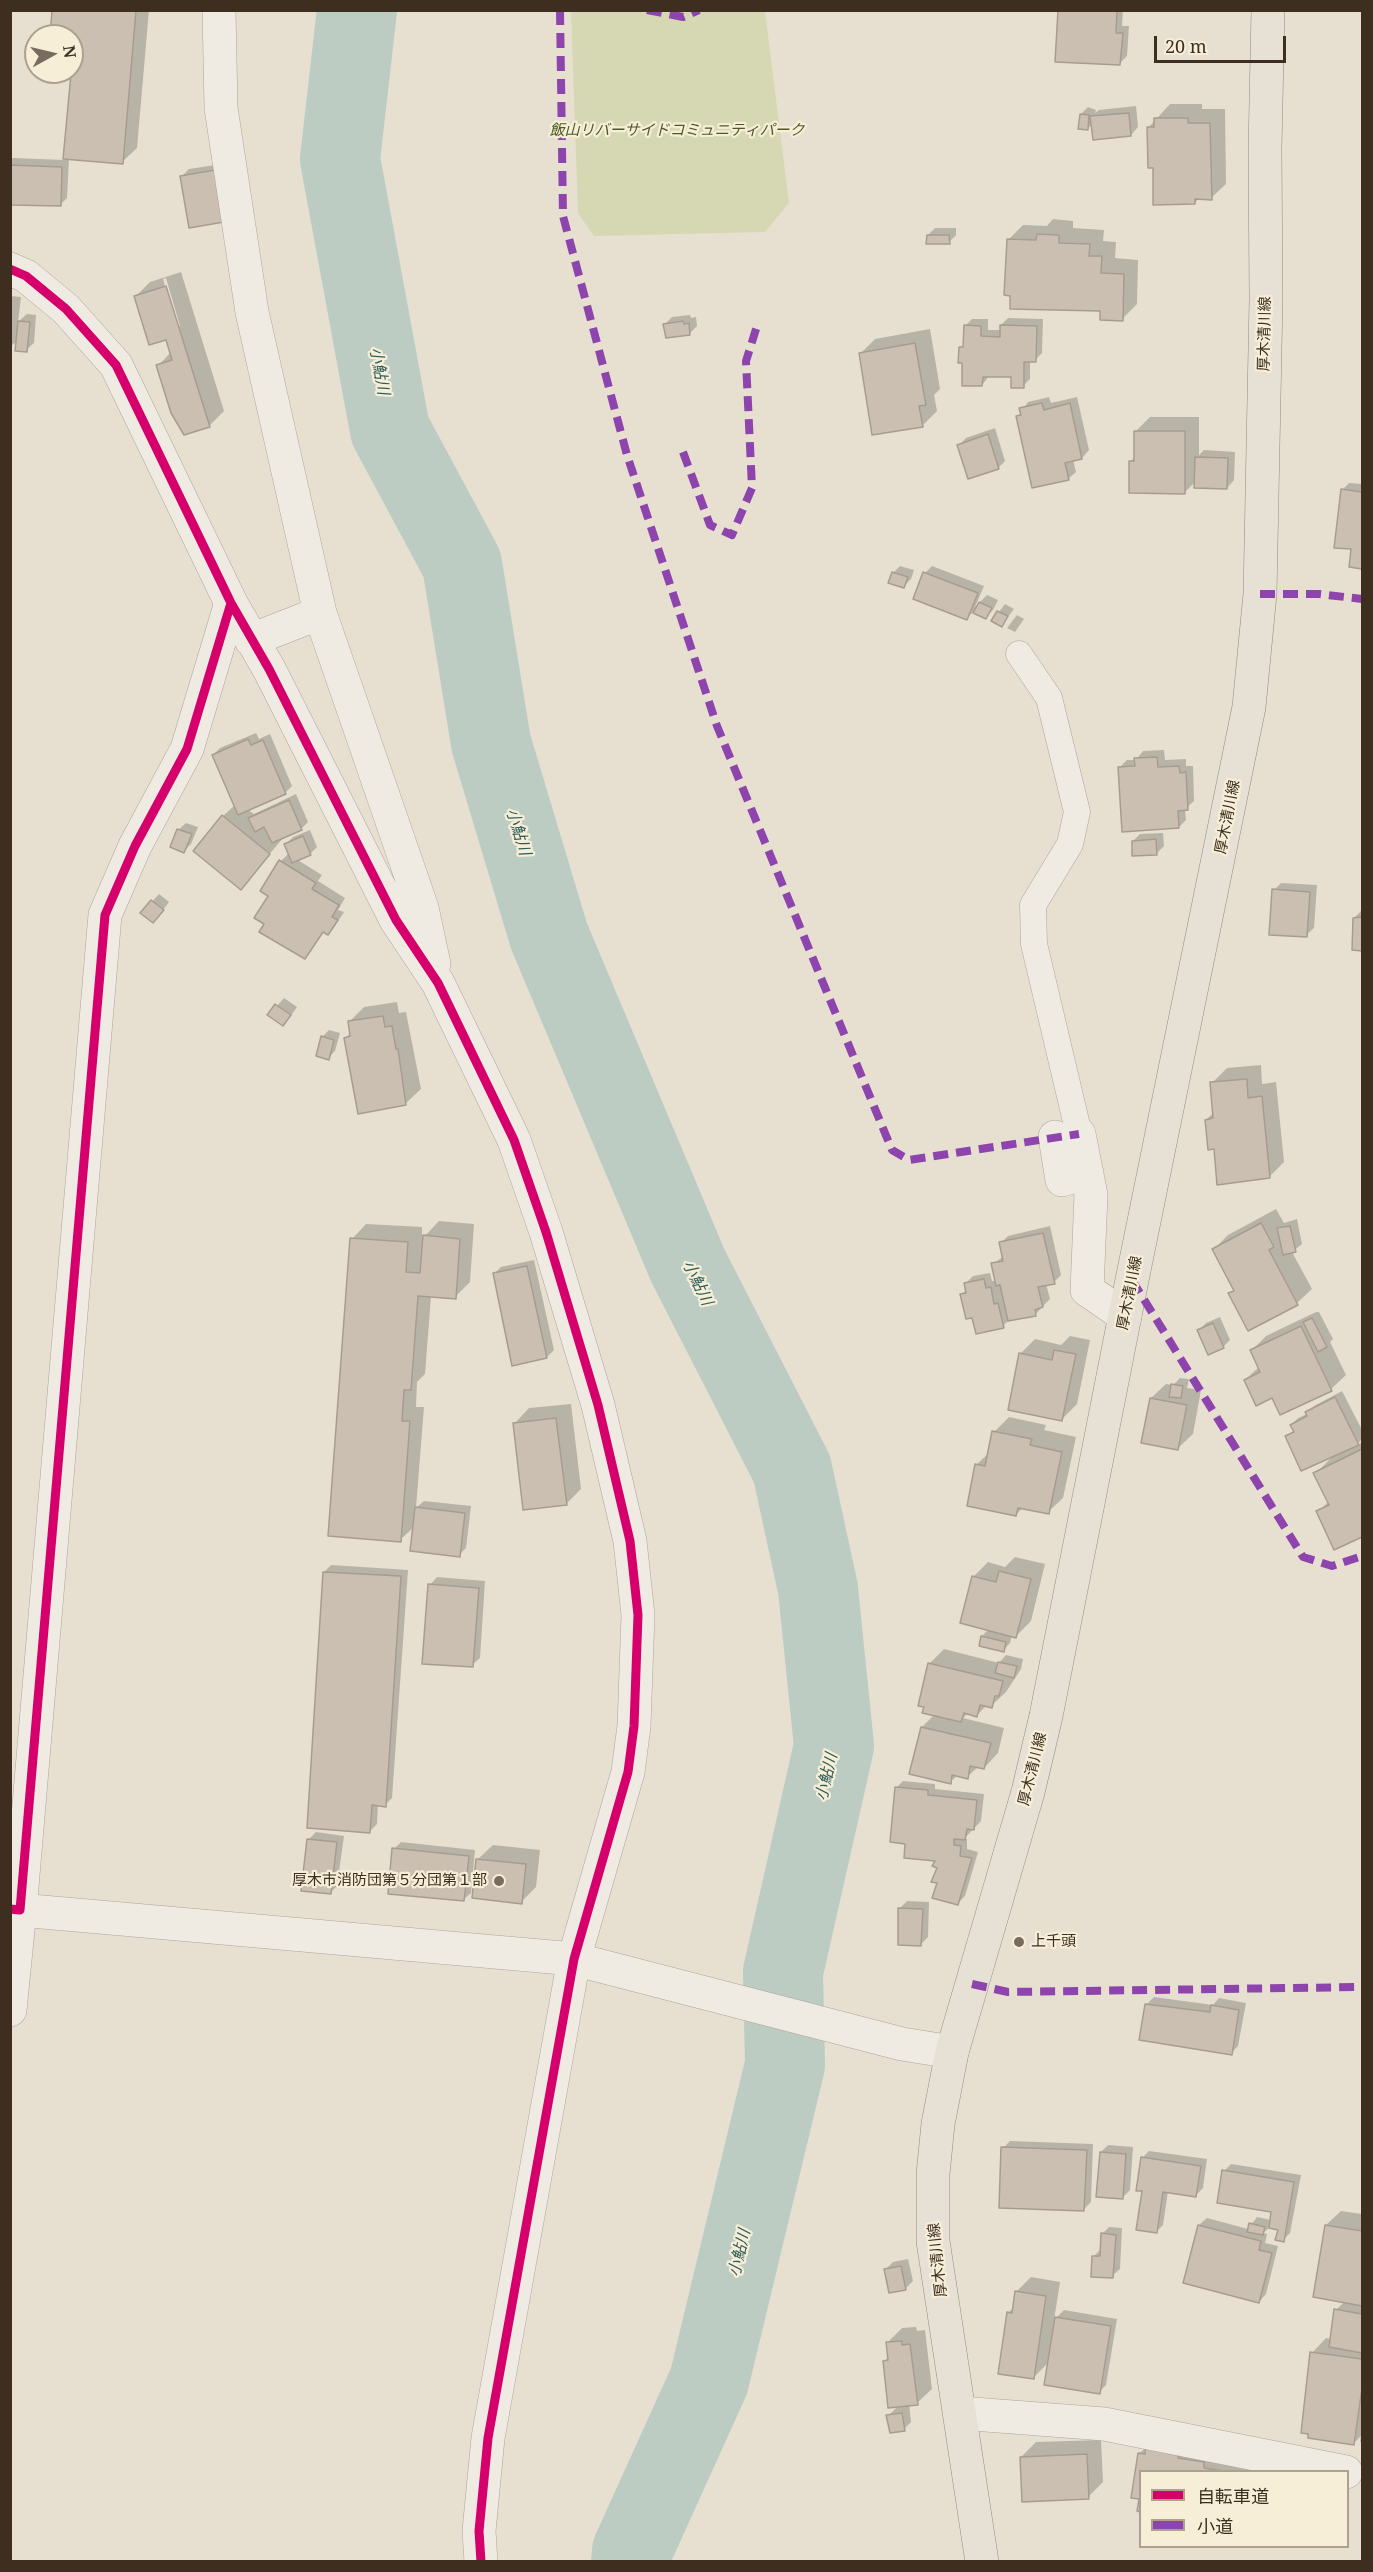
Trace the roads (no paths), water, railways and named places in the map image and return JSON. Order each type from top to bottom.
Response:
[{"type":"main road","name":"厚木清川線","points":[[982,2562],[933,2241],[933,2174],[938,2124],[952,2052],[1028,1792],[1047,1716],[1125,1316],[1249,707],[1260,594],[1266,300],[1265,148],[1268,10]]},
{"type":"street","points":[[219,10],[222,108],[252,312],[320,613],[422,908],[438,984]]},
{"type":"street","points":[[10,269],[26,276],[66,309],[116,365],[231,603],[269,669],[396,920],[438,984],[514,1140],[542,1222],[598,1405],[630,1541],[638,1615],[634,1726],[628,1772],[584,1961],[488,2438],[479,2531],[481,2562]]},
{"type":"street","points":[[10,2010],[15,1909],[105,915],[135,846],[187,749],[231,603]]},
{"type":"street","points":[[251,640],[320,613]]},
{"type":"street","points":[[1067,1135],[1062,1180],[1087,1173],[1091,1195],[1087,1290],[1125,1316]]},
{"type":"street","points":[[15,1909],[584,1961],[902,2044],[952,2052]]},
{"type":"street","points":[[960,2413],[1104,2424],[1337,2470]]},
{"type":"lane","points":[[1019,654],[1049,698],[1077,812],[1070,844],[1033,905],[1034,944],[1067,1135]]},
{"type":"waterway","name":"小鮎川","points":[[357,10],[340,159],[390,430],[462,564],[491,743],[549,936],[688,1266],[792,1469],[818,1589],[834,1746],[783,1972],[785,2065],[709,2381],[632,2551],[631,2562]]},
{"type":"place","name":"厚木市消防団第５分団第１部","points":[[499,1881]]},
{"type":"place","name":"上千頭","points":[[1019,1942]]},
{"type":"park label","name":"飯山リバーサイドコミュニティパーク","points":[[677,131]]}]
